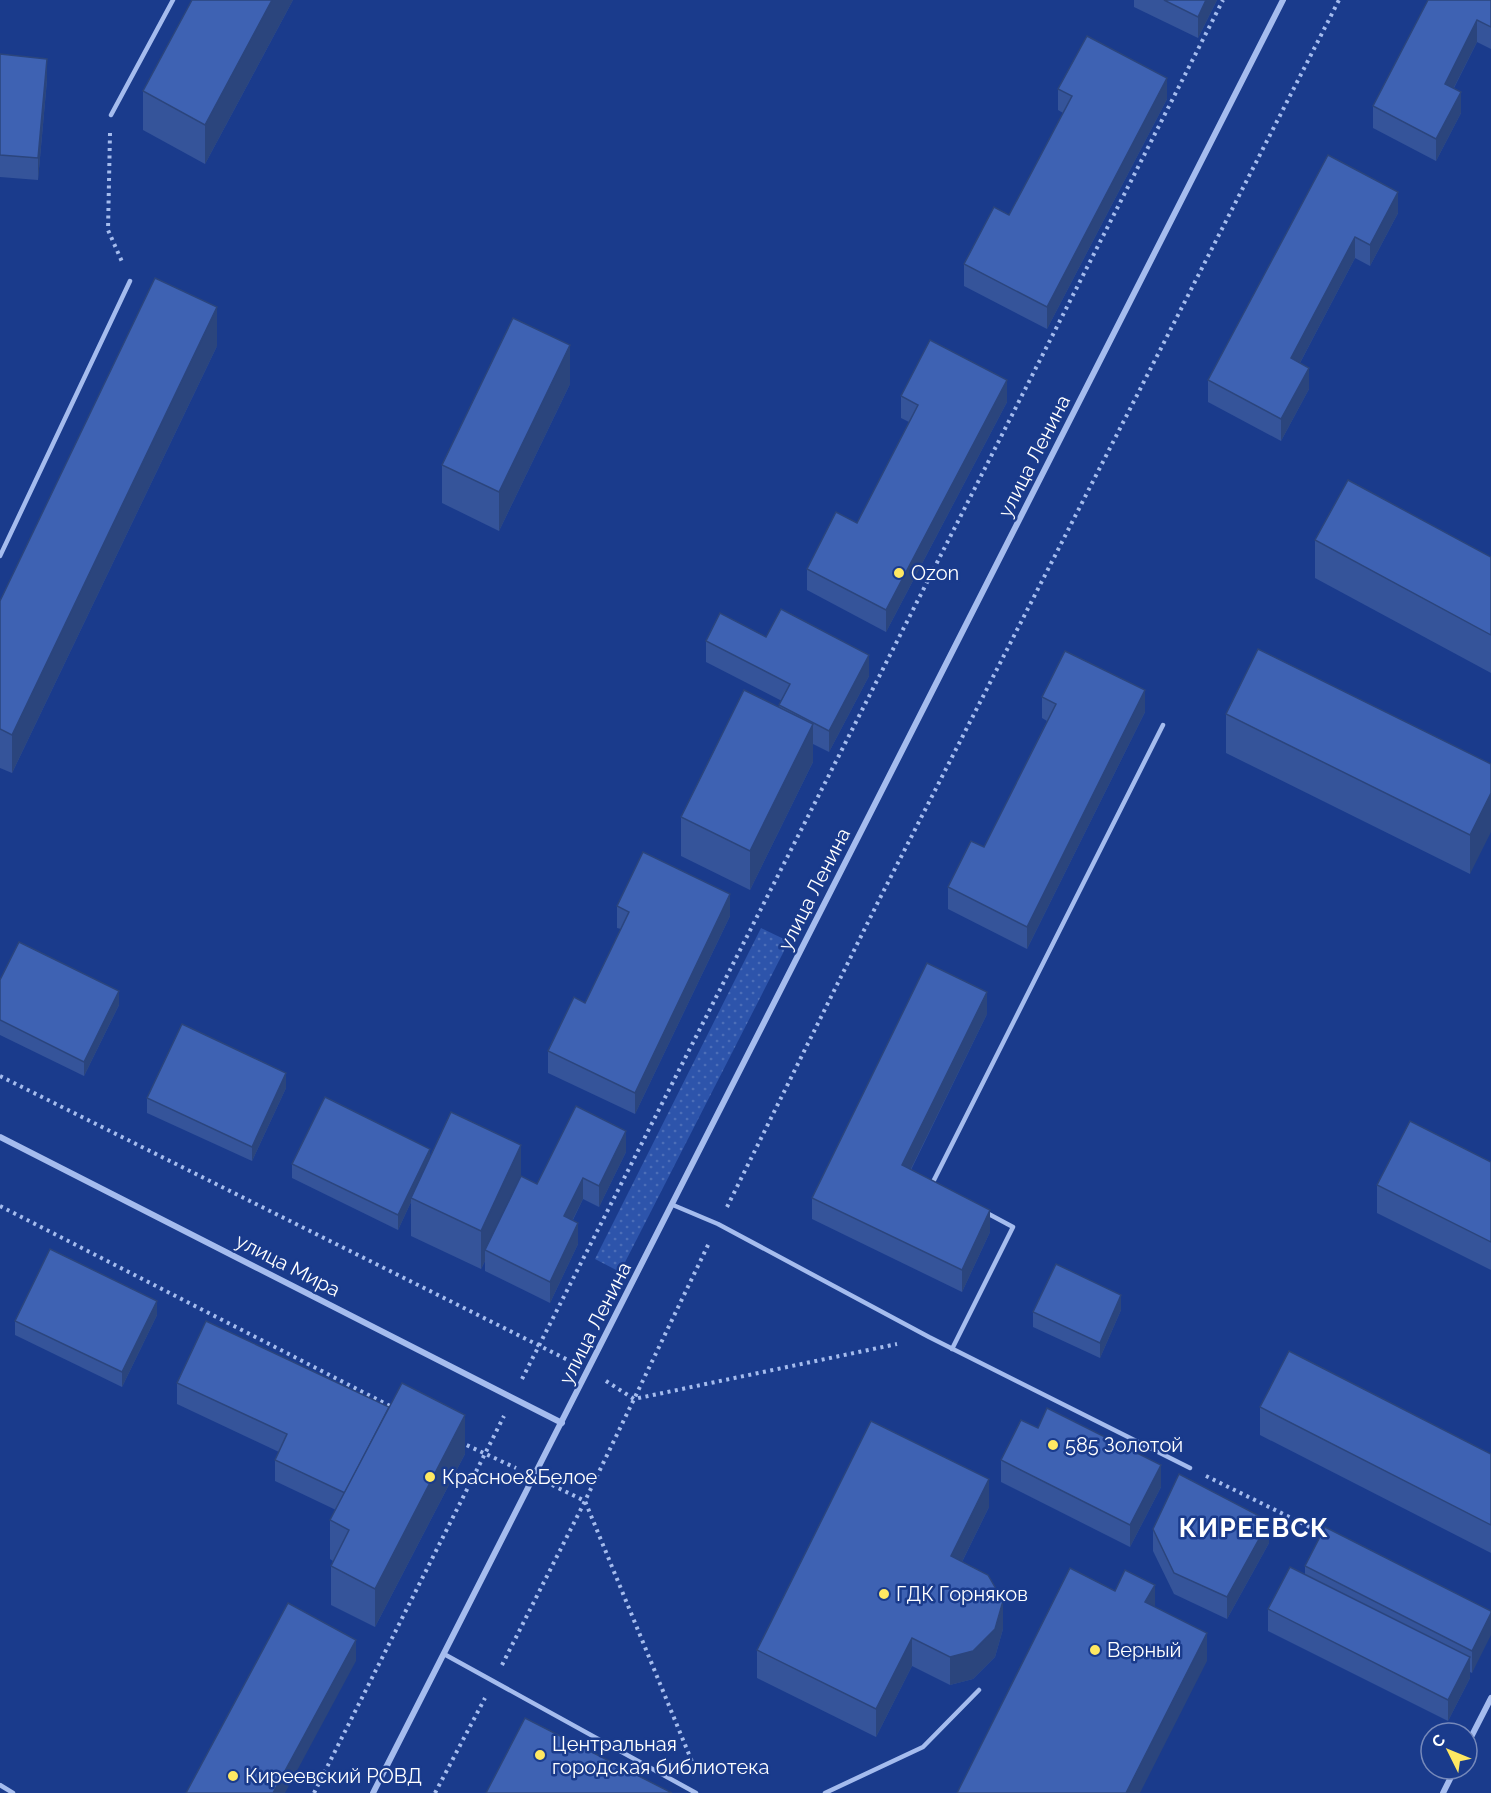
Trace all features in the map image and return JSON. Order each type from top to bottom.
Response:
[{"type":"street","name":"улица Ленина","points":[[373,1793],[1283,0]]},
{"type":"street","name":"улица Мира","points":[[0,1137],[562,1423]]},
{"type":"street","points":[[1479,1722],[1491,1698]]},
{"type":"lane","points":[[111,115],[173,0]]},
{"type":"lane","points":[[0,556],[130,281]]},
{"type":"lane","points":[[942,1189],[931,1184],[1163,725]]},
{"type":"lane","points":[[673,1205],[718,1224],[952,1349],[1190,1468]]},
{"type":"lane","points":[[952,1349],[1013,1227],[982,1211]]},
{"type":"lane","points":[[444,1654],[696,1793]]},
{"type":"lane","points":[[825,1793],[923,1747],[979,1690]]},
{"type":"lane","points":[[0,1785],[13,1793]]},
{"type":"path","points":[[314,1793],[512,1398],[1223,0]]},
{"type":"path","points":[[435,1793],[585,1501],[718,1224],[879,900],[1339,0]]},
{"type":"path","points":[[111,115],[108,230],[130,281]]},
{"type":"path","points":[[0,1076],[589,1370],[634,1399],[929,1337]]},
{"type":"path","points":[[0,1206],[400,1411]]},
{"type":"path","points":[[453,1438],[585,1501],[696,1771]]},
{"type":"path","points":[[1190,1468],[1330,1537]]},
{"type":"shaded area","points":[[761,928],[788,941],[620,1272],[595,1259]]},
{"type":"building","points":[[192,0],[272,0],[205,125],[143,91]]},
{"type":"building","points":[[1164,0],[1206,0],[1198,17]]},
{"type":"building","points":[[1428,0],[1491,0],[1491,27],[1477,20],[1445,84],[1461,92],[1436,139],[1373,106]]},
{"type":"building","points":[[1087,36],[1167,78],[1047,307],[964,264],[994,207],[1009,215],[1072,96],[1058,89]]},
{"type":"building","points":[[0,54],[47,59],[38,158],[0,155]]},
{"type":"building","points":[[1328,155],[1398,192],[1370,245],[1355,237],[1291,358],[1309,368],[1281,419],[1208,380]]},
{"type":"building","points":[[155,278],[217,307],[12,735],[0,729],[0,601]]},
{"type":"building","points":[[513,318],[570,345],[499,492],[442,465]]},
{"type":"building","points":[[930,340],[1007,380],[886,610],[807,569],[836,512],[857,523],[918,405],[901,396]]},
{"type":"building","points":[[1348,480],[1491,557],[1491,635],[1315,540]]},
{"type":"building","points":[[781,609],[869,655],[829,731],[779,705],[790,684],[706,641],[720,613],[766,637]]},
{"type":"building","points":[[1258,649],[1491,764],[1491,793],[1470,835],[1226,714]]},
{"type":"building","points":[[1065,651],[1145,690],[1027,927],[948,887],[971,841],[984,847],[1056,704],[1042,697]]},
{"type":"building","points":[[744,690],[813,724],[750,851],[681,817]]},
{"type":"building","points":[[643,852],[730,894],[635,1093],[548,1051],[574,997],[585,1003],[629,912],[617,906]]},
{"type":"building","points":[[19,942],[119,991],[84,1062],[0,1020],[0,980]]},
{"type":"building","points":[[927,963],[987,992],[902,1165],[990,1210],[962,1270],[812,1198]]},
{"type":"building","points":[[182,1024],[286,1073],[252,1147],[147,1098]]},
{"type":"building","points":[[325,1097],[430,1149],[398,1215],[292,1164]]},
{"type":"building","points":[[576,1106],[626,1131],[599,1186],[583,1178],[564,1216],[578,1223],[550,1282],[485,1250],[521,1176],[537,1184]]},
{"type":"building","points":[[451,1112],[521,1145],[481,1231],[411,1198]]},
{"type":"building","points":[[1410,1121],[1491,1162],[1491,1242],[1377,1185]]},
{"type":"building","points":[[50,1249],[157,1301],[122,1372],[15,1321]]},
{"type":"building","points":[[1056,1264],[1121,1295],[1100,1343],[1033,1312]]},
{"type":"building","points":[[206,1321],[389,1407],[345,1493],[275,1460],[287,1434],[177,1383]]},
{"type":"building","points":[[1289,1351],[1491,1454],[1491,1525],[1260,1407]]},
{"type":"building","points":[[402,1383],[465,1415],[375,1589],[331,1566],[349,1530],[330,1520]]},
{"type":"building","points":[[1047,1408],[1161,1465],[1130,1525],[1001,1460],[1021,1420],[1038,1428]]},
{"type":"building","name":"ГДК Горняков","points":[[871,1421],[989,1479],[951,1556],[988,1575],[1003,1601],[995,1629],[973,1651],[950,1657],[912,1638],[876,1709],[757,1650]]},
{"type":"building","points":[[1179,1474],[1269,1521],[1227,1597],[1174,1573],[1153,1529]]},
{"type":"building","points":[[1325,1527],[1491,1611],[1472,1651],[1305,1566]]},
{"type":"building","points":[[1290,1567],[1470,1657],[1448,1700],[1268,1609]]},
{"type":"building","points":[[1070,1568],[1115,1591],[1125,1570],[1155,1585],[1145,1602],[1207,1633],[1126,1793],[957,1793]]},
{"type":"building","points":[[288,1603],[356,1640],[273,1793],[186,1793]]},
{"type":"building","points":[[525,1718],[672,1793],[486,1793]]},
{"type":"place","name":"Ozon","points":[[899,573]]},
{"type":"place","name":"585 Золотой","points":[[1053,1445]]},
{"type":"place","name":"Красное&Белое","points":[[430,1477]]},
{"type":"place","name":"ГДК Горняков","points":[[884,1594]]},
{"type":"place","name":"Верный","points":[[1095,1650]]},
{"type":"place","name":"Центральная городская библиотека","points":[[540,1755]]},
{"type":"place","name":"Киреевский РОВД","points":[[233,1776]]},
{"type":"district","name":"КИРЕЕВСК","points":[[1254,1528]]}]
